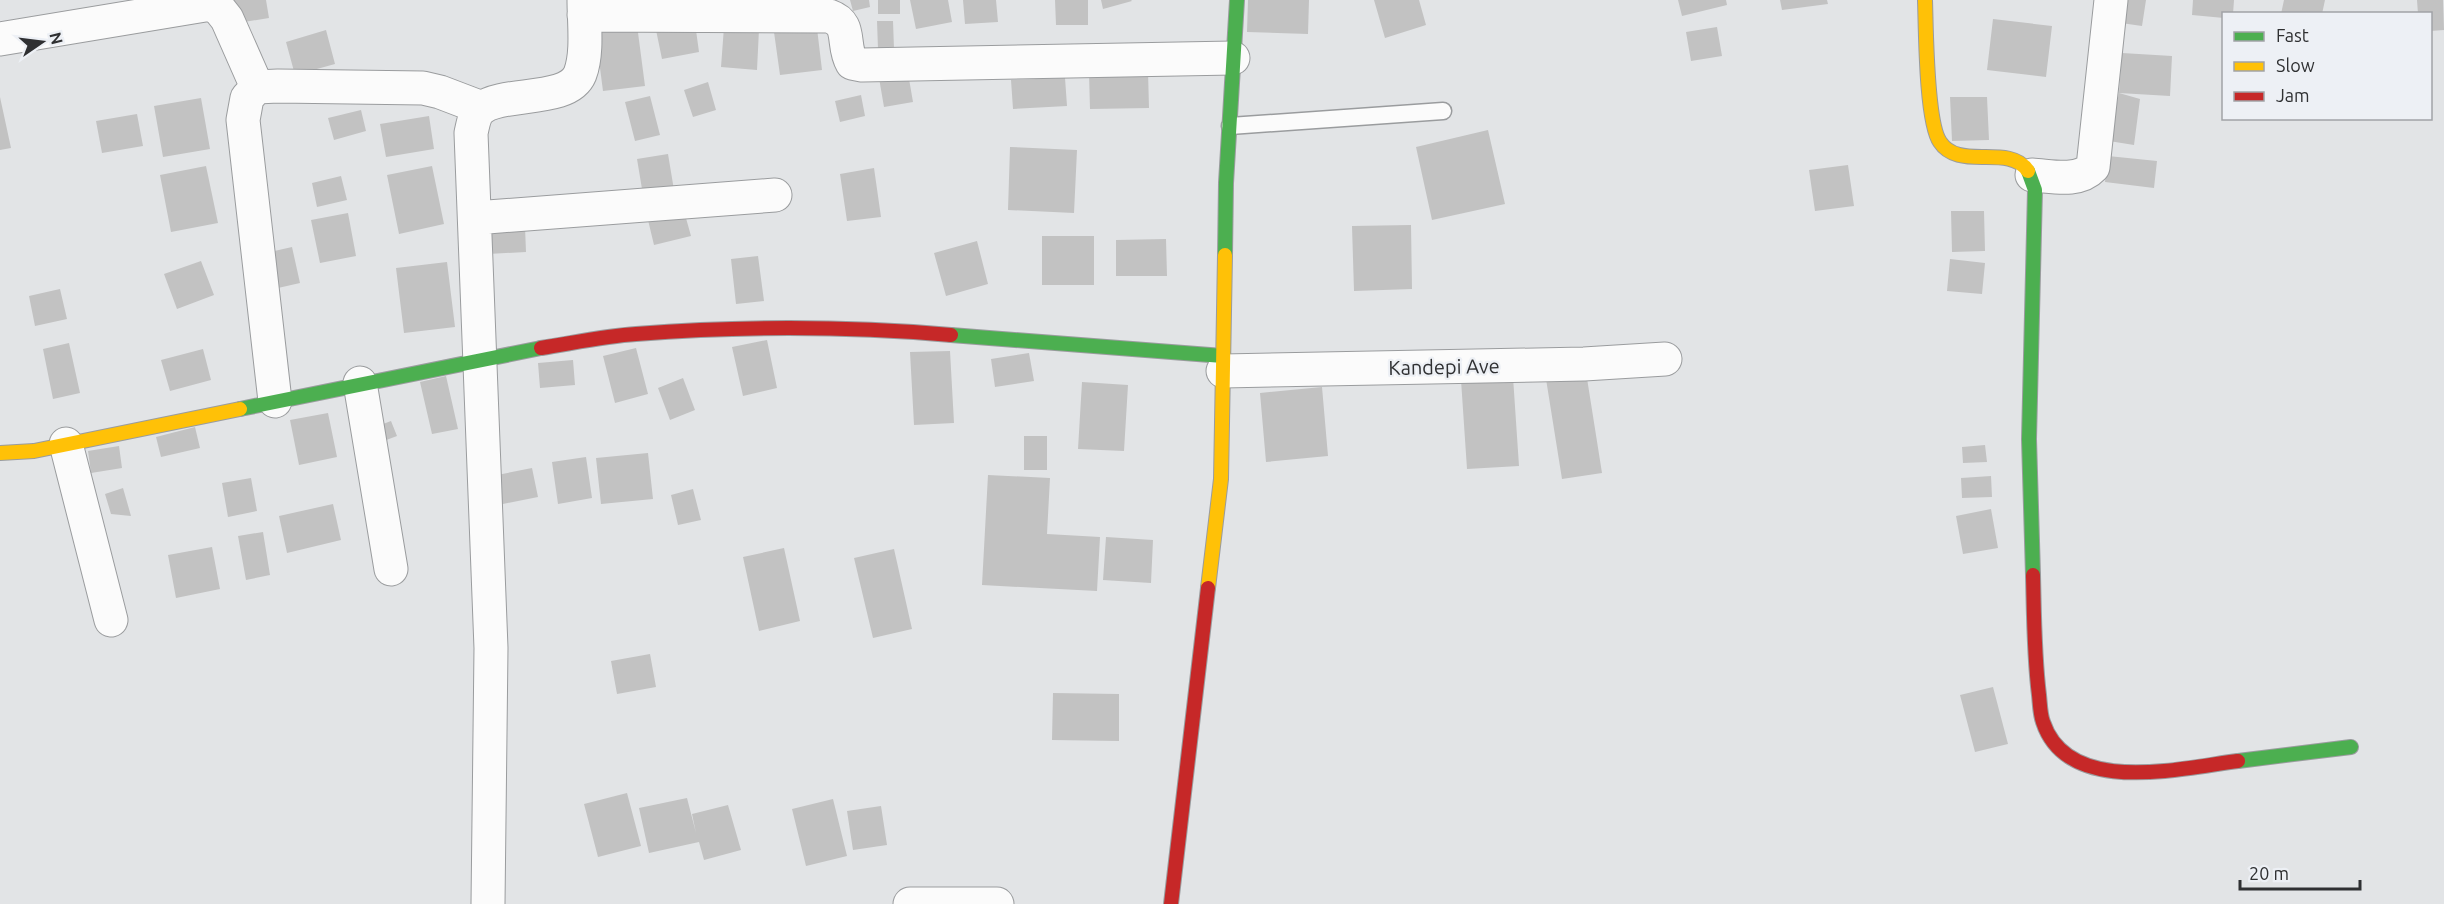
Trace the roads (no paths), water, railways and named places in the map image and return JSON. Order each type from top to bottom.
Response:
[{"type":"street","points":[[1171,904],[1221,480],[1226,183],[1237,0]]},
{"type":"street","points":[[1925,0],[1932,113],[1938,140],[1946,150],[1963,157],[2004,159],[2021,163],[2032,175],[2035,190],[2029,439],[2036,671],[2043,722],[2055,745],[2076,761],[2099,770],[2140,773],[2351,747]]},
{"type":"street","points":[[2032,175],[2071,177],[2085,175],[2093,167],[2111,0]]},
{"type":"street","points":[[0,39],[211,4],[227,19],[257,87]]},
{"type":"street","points":[[488,904],[490,648],[471,133],[474,118],[482,108],[496,102],[569,86],[579,75],[581,66],[584,7],[829,16],[839,19],[844,27],[848,56],[852,63],[862,65],[1233,58]]},
{"type":"street","points":[[275,401],[243,120],[247,98],[257,87],[423,88],[482,108]]},
{"type":"street","points":[[475,218],[775,195]]},
{"type":"street","points":[[0,453],[34,451],[480,359],[634,334],[759,328],[879,329],[1223,363]]},
{"type":"street","name":"Kandepi Ave","points":[[1223,363],[1584,364],[1665,359]]},
{"type":"street","points":[[360,383],[391,569]]},
{"type":"street","points":[[66,444],[111,620]]},
{"type":"street","points":[[909,904],[997,904]]},
{"type":"lane","points":[[1230,126],[1443,111]]}]
